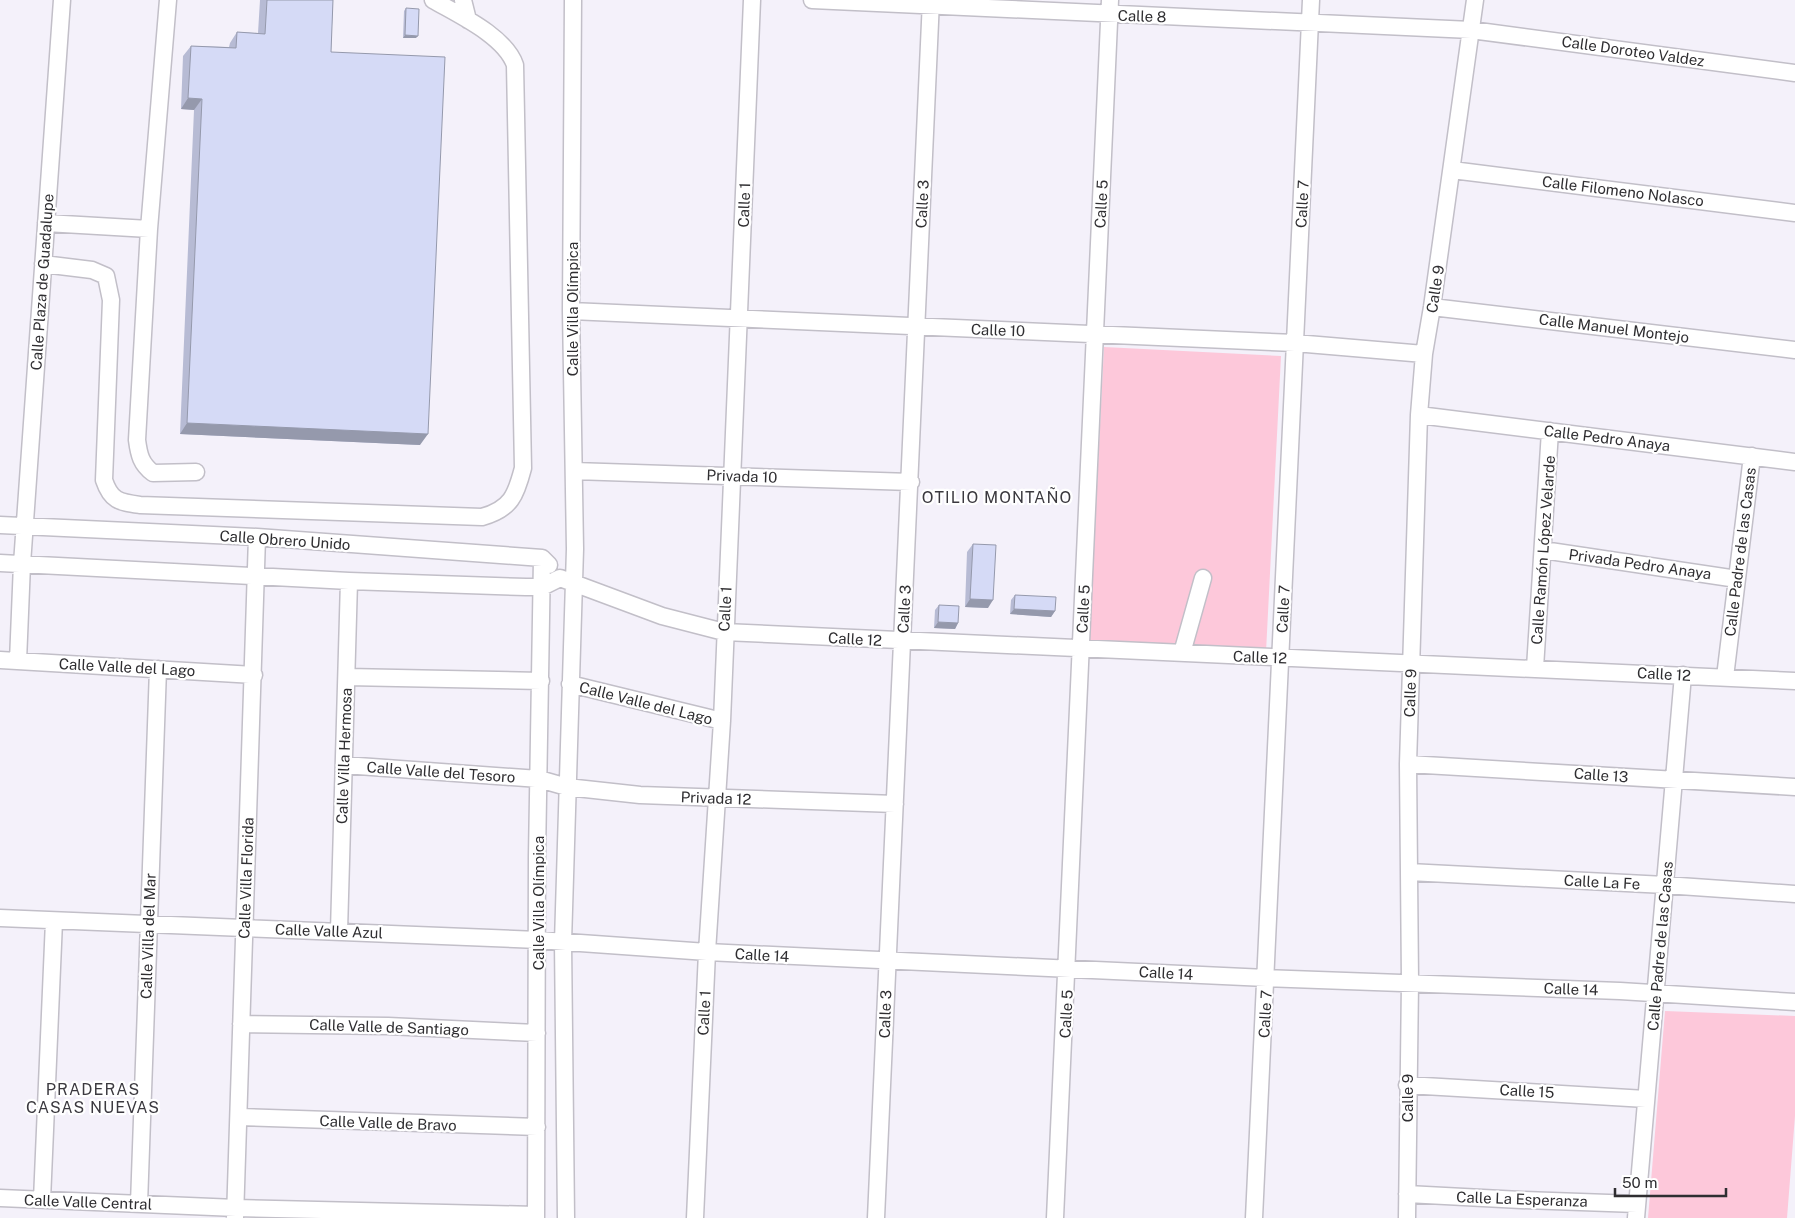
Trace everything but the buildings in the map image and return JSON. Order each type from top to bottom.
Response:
[{"type":"street","name":"Calle Plaza de Guadalupe","points":[[18,661],[24,526],[62,0]]},
{"type":"street","points":[[168,0],[150,229],[137,440],[139,455],[144,466],[153,473],[196,472]]},
{"type":"street","points":[[43,264],[92,270],[106,276],[111,300],[104,480],[108,492],[114,499],[140,506],[482,516],[496,513],[508,504],[518,489],[523,468],[515,65],[507,49],[468,20],[433,0]]},
{"type":"street","points":[[464,0],[468,20]]},
{"type":"street","name":"Calle Villa Olímpica","points":[[566,1218],[563,942],[570,684],[567,581],[574,471],[571,310],[573,0]]},
{"type":"street","name":"Calle 1","points":[[695,1218],[706,952],[722,721],[724,632],[752,0]]},
{"type":"street","name":"Calle 8","points":[[812,0],[1110,7],[1310,22],[1471,30]]},
{"type":"street","name":"Calle 7","points":[[1254,1218],[1311,0]]},
{"type":"street","name":"Calle 9","points":[[1407,1218],[1407,1085],[1410,982],[1408,764],[1419,415],[1424,354],[1475,0]]},
{"type":"street","name":"Calle 3","points":[[876,1218],[911,482],[931,3]]},
{"type":"street","name":"Calle 5","points":[[1055,1218],[1068,968],[1110,7]]},
{"type":"street","name":"Calle Doroteo Valdez","points":[[1471,30],[1795,73]]},
{"type":"street","name":"Calle Filomeno Nolasco","points":[[1452,170],[1795,213]]},
{"type":"street","points":[[46,223],[150,229]]},
{"type":"street","name":"Calle Manuel Montejo","points":[[1432,307],[1795,350]]},
{"type":"street","name":"Calle 10","points":[[571,310],[1295,343],[1424,354]]},
{"type":"street","name":"Calle Pedro Anaya","points":[[1419,415],[1795,462]]},
{"type":"street","name":"Calle Ramón López Velarde","points":[[1535,668],[1550,431]]},
{"type":"street","name":"Calle Padre de las Casas","points":[[1725,678],[1752,456]]},
{"type":"street","name":"Privada 10","points":[[574,471],[911,482]]},
{"type":"street","name":"Calle Obrero Unido","points":[[0,524],[257,537],[542,558]]},
{"type":"street","name":"Calle Villa Florida","points":[[235,1213],[257,537]]},
{"type":"street","name":"Privada Pedro Anaya","points":[[1543,550],[1737,579]]},
{"type":"street","points":[[542,558],[567,581],[654,614],[724,632]]},
{"type":"street","name":"Calle Villa Olímpica","points":[[536,1216],[542,558]]},
{"type":"street","points":[[0,562],[350,581],[542,587],[567,581]]},
{"type":"street","points":[[1182,654],[1203,578]]},
{"type":"street","name":"Calle Villa Hermosa","points":[[339,931],[350,581]]},
{"type":"street","name":"Calle 12","points":[[724,632],[1182,654],[1535,668],[1795,682]]},
{"type":"street","name":"Calle Valle del Lago","points":[[0,660],[254,674]]},
{"type":"street","name":"Calle Villa del Mar","points":[[139,1204],[158,669]]},
{"type":"street","name":"Calle Padre de las Casas","points":[[1637,1211],[1683,675]]},
{"type":"street","points":[[347,677],[541,681]]},
{"type":"street","name":"Calle Valle del Lago","points":[[570,684],[722,721]]},
{"type":"street","name":"Calle 13","points":[[1408,764],[1795,787]]},
{"type":"street","name":"Calle Valle del Tesoro","points":[[344,766],[539,779]]},
{"type":"street","name":"Privada 12","points":[[539,779],[566,787],[640,794],[895,804]]},
{"type":"street","name":"Calle La Fe","points":[[1410,872],[1665,885],[1795,894]]},
{"type":"street","name":"Calle Valle Azul","points":[[0,918],[538,940]]},
{"type":"street","points":[[42,1200],[54,921]]},
{"type":"street","name":"Calle 14","points":[[538,940],[706,952],[1266,978],[1410,982],[1795,1002]]},
{"type":"street","name":"Calle Valle de Santiago","points":[[242,1024],[388,1026],[537,1033]]},
{"type":"street","name":"Calle 15","points":[[1407,1085],[1646,1099]]},
{"type":"street","name":"Calle Valle de Bravo","points":[[239,1117],[537,1127]]},
{"type":"street","name":"Calle La Esperanza","points":[[1407,1194],[1522,1200],[1637,1211]]},
{"type":"street","name":"Calle Valle Central","points":[[0,1198],[139,1204],[235,1213],[536,1216]]},
{"type":"shaded area","points":[[1104,347],[1281,356],[1266,652],[1089,643]]},
{"type":"shaded area","points":[[1665,1011],[1795,1016],[1795,1116],[1787,1218],[1648,1218]]},
{"type":"district","name":"OTILIO MONTAÑO","points":[[997,497]]},
{"type":"district","name":"PRADERAS CASAS NUEVAS","points":[[93,1098]]}]
